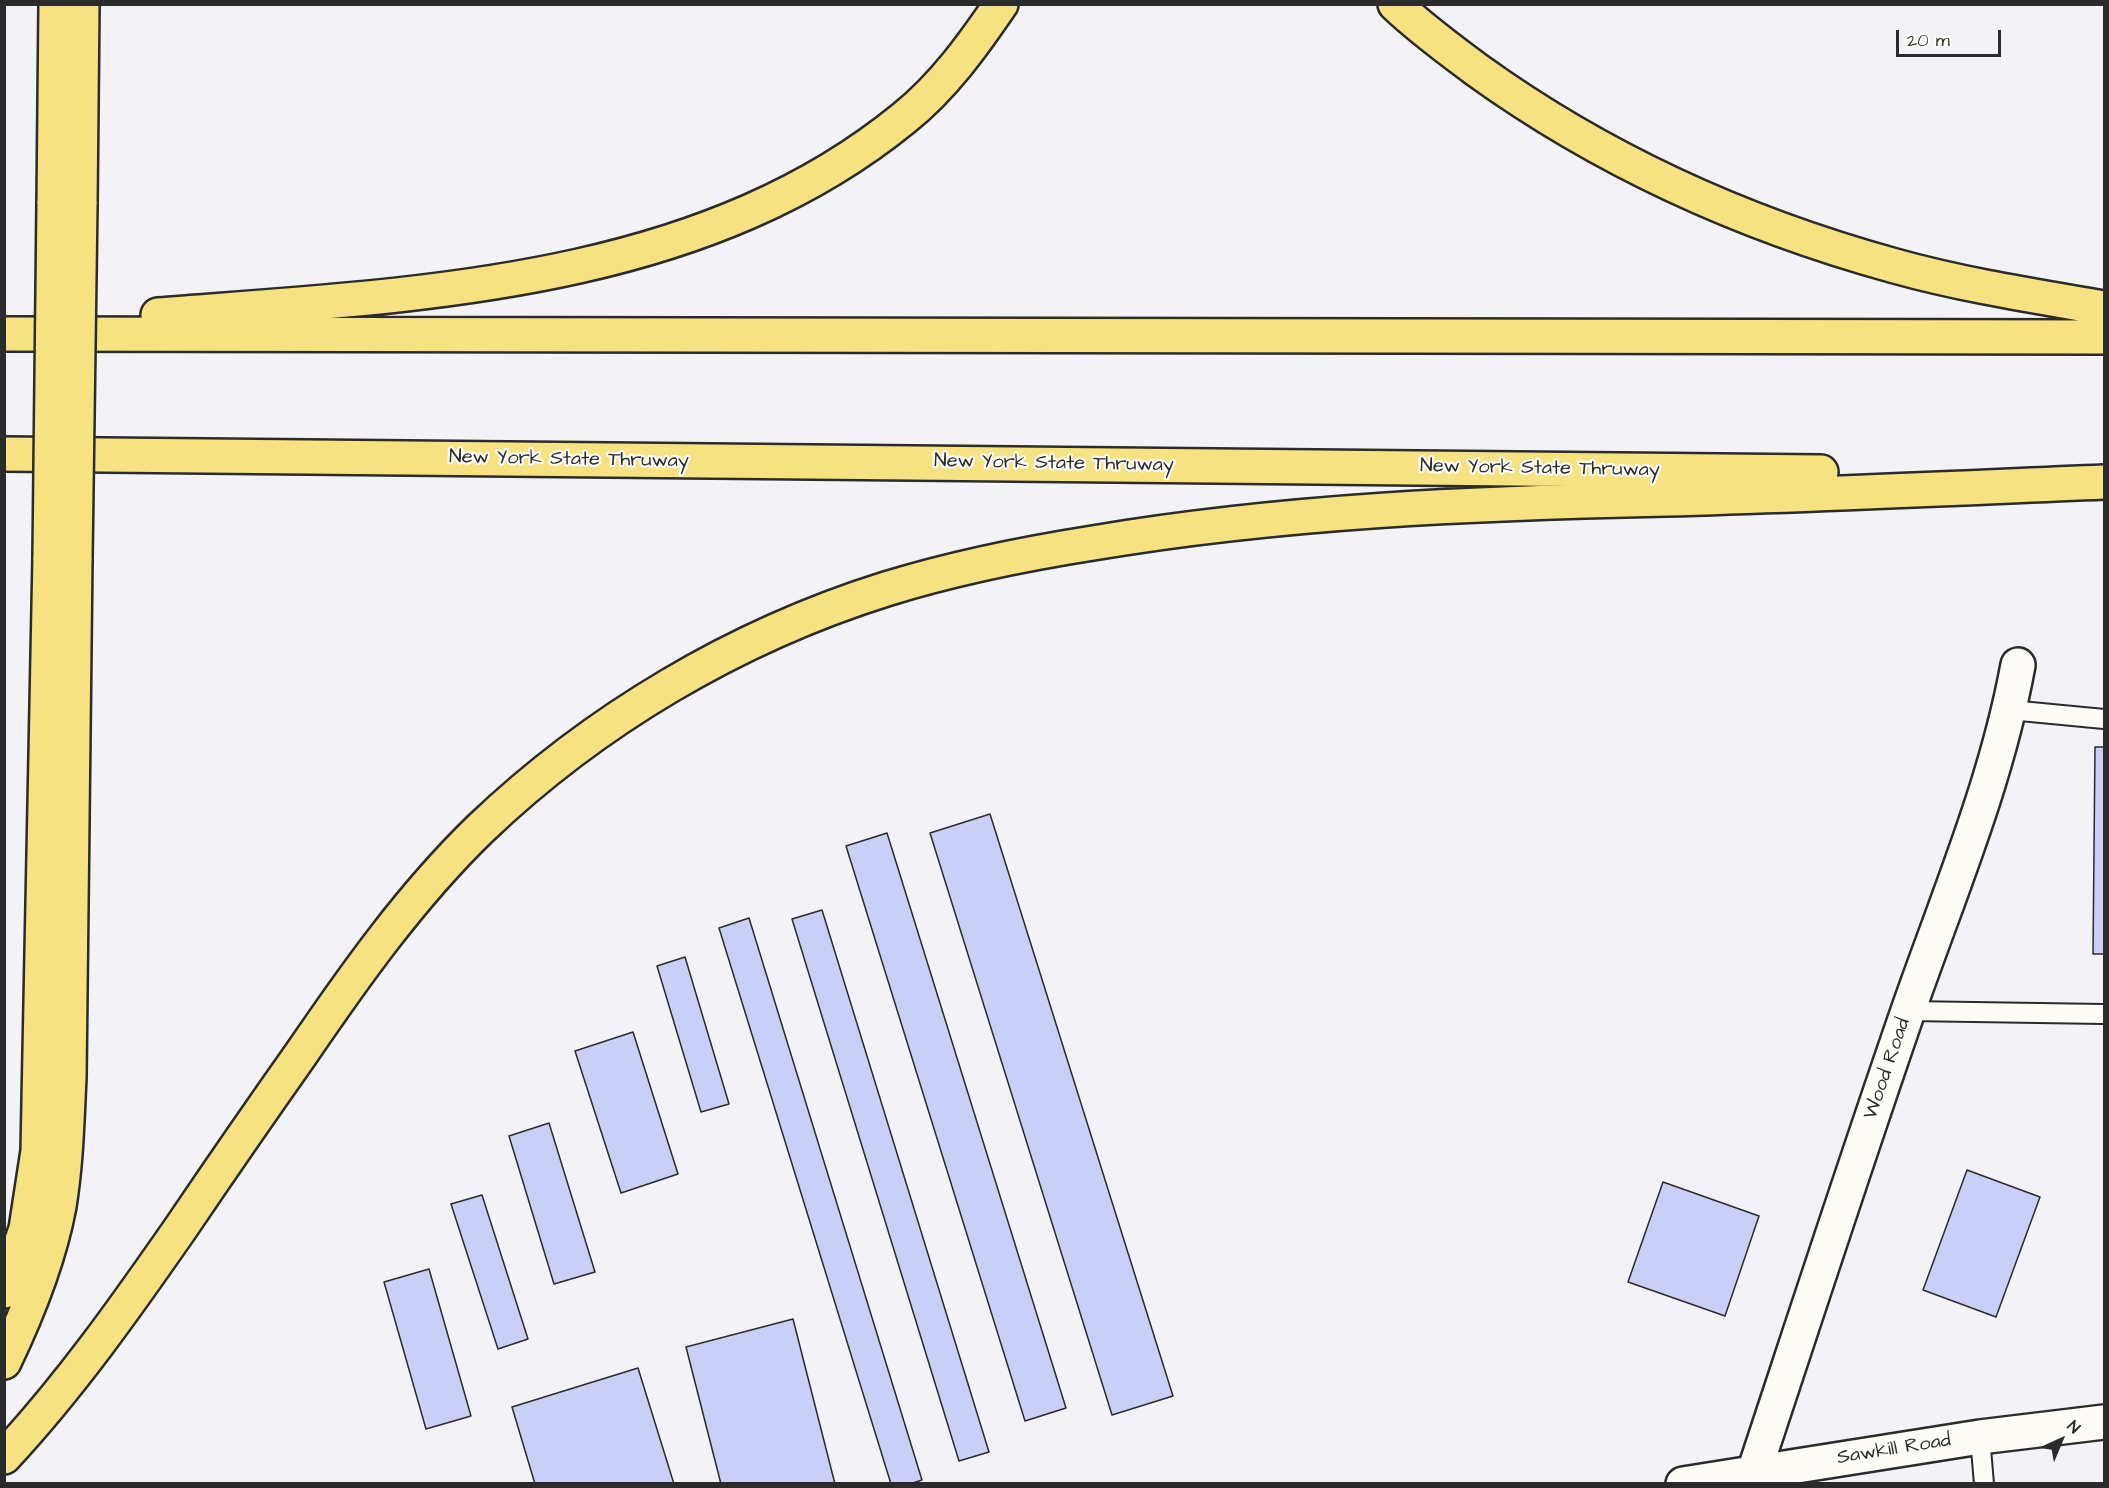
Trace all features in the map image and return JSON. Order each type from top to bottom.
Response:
[{"type":"highway","points":[[56,4],[67,204]]},
{"type":"highway","points":[[4,1291],[26,1229],[38,1151],[62,558],[67,204],[82,4]]},
{"type":"highway","points":[[4,328],[336,301],[423,291],[561,269],[618,256],[672,240],[722,222],[772,200],[821,175],[862,150],[906,117],[945,78],[975,42],[1001,4]]},
{"type":"highway","points":[[1395,4],[1457,55],[1514,96],[1616,155],[1699,196],[1794,234],[1896,267],[2104,308]]},
{"type":"highway","points":[[4,334],[2104,337]]},
{"type":"highway","name":"New York State Thruway","points":[[4,454],[2104,475]]},
{"type":"highway","points":[[4,1457],[44,1414],[105,1335],[350,983],[438,874],[480,829],[585,742],[639,704],[697,670],[761,638],[872,594],[948,571],[1078,545],[1236,522],[1467,505],[2104,482]]},
{"type":"highway","points":[[4,1362],[22,1325],[42,1271],[58,1206],[66,1142],[69,1077],[62,558]]},
{"type":"street","name":"Wood Road","points":[[1754,1472],[1908,1011],[1994,770],[2010,710],[2018,665]]},
{"type":"street","name":"Sawkill Road","points":[[1683,1484],[1980,1437],[2104,1422]]},
{"type":"lane","points":[[2010,710],[2104,719]]},
{"type":"lane","points":[[1908,1011],[2104,1014]]},
{"type":"lane","points":[[1980,1437],[1984,1484]]},
{"type":"building","points":[[2095,747],[2104,747],[2104,954],[2093,954]]},
{"type":"building","points":[[990,814],[1173,1396],[1112,1415],[930,833]]},
{"type":"building","points":[[887,833],[1066,1408],[1025,1421],[846,846]]},
{"type":"building","points":[[822,910],[989,1452],[959,1461],[792,919]]},
{"type":"building","points":[[749,918],[922,1480],[910,1484],[891,1484],[719,928]]},
{"type":"building","points":[[685,957],[729,1104],[701,1112],[657,966]]},
{"type":"building","points":[[633,1032],[678,1174],[621,1193],[575,1051]]},
{"type":"building","points":[[549,1123],[595,1272],[554,1284],[509,1136]]},
{"type":"building","points":[[1967,1170],[2040,1197],[1996,1317],[1923,1290]]},
{"type":"building","points":[[1663,1182],[1759,1216],[1725,1316],[1628,1282]]},
{"type":"building","points":[[482,1195],[528,1339],[498,1349],[451,1204]]},
{"type":"building","points":[[429,1269],[471,1416],[426,1429],[384,1282]]},
{"type":"building","points":[[793,1319],[835,1484],[721,1484],[686,1347]]},
{"type":"building","points":[[638,1368],[674,1484],[535,1484],[512,1407]]}]
